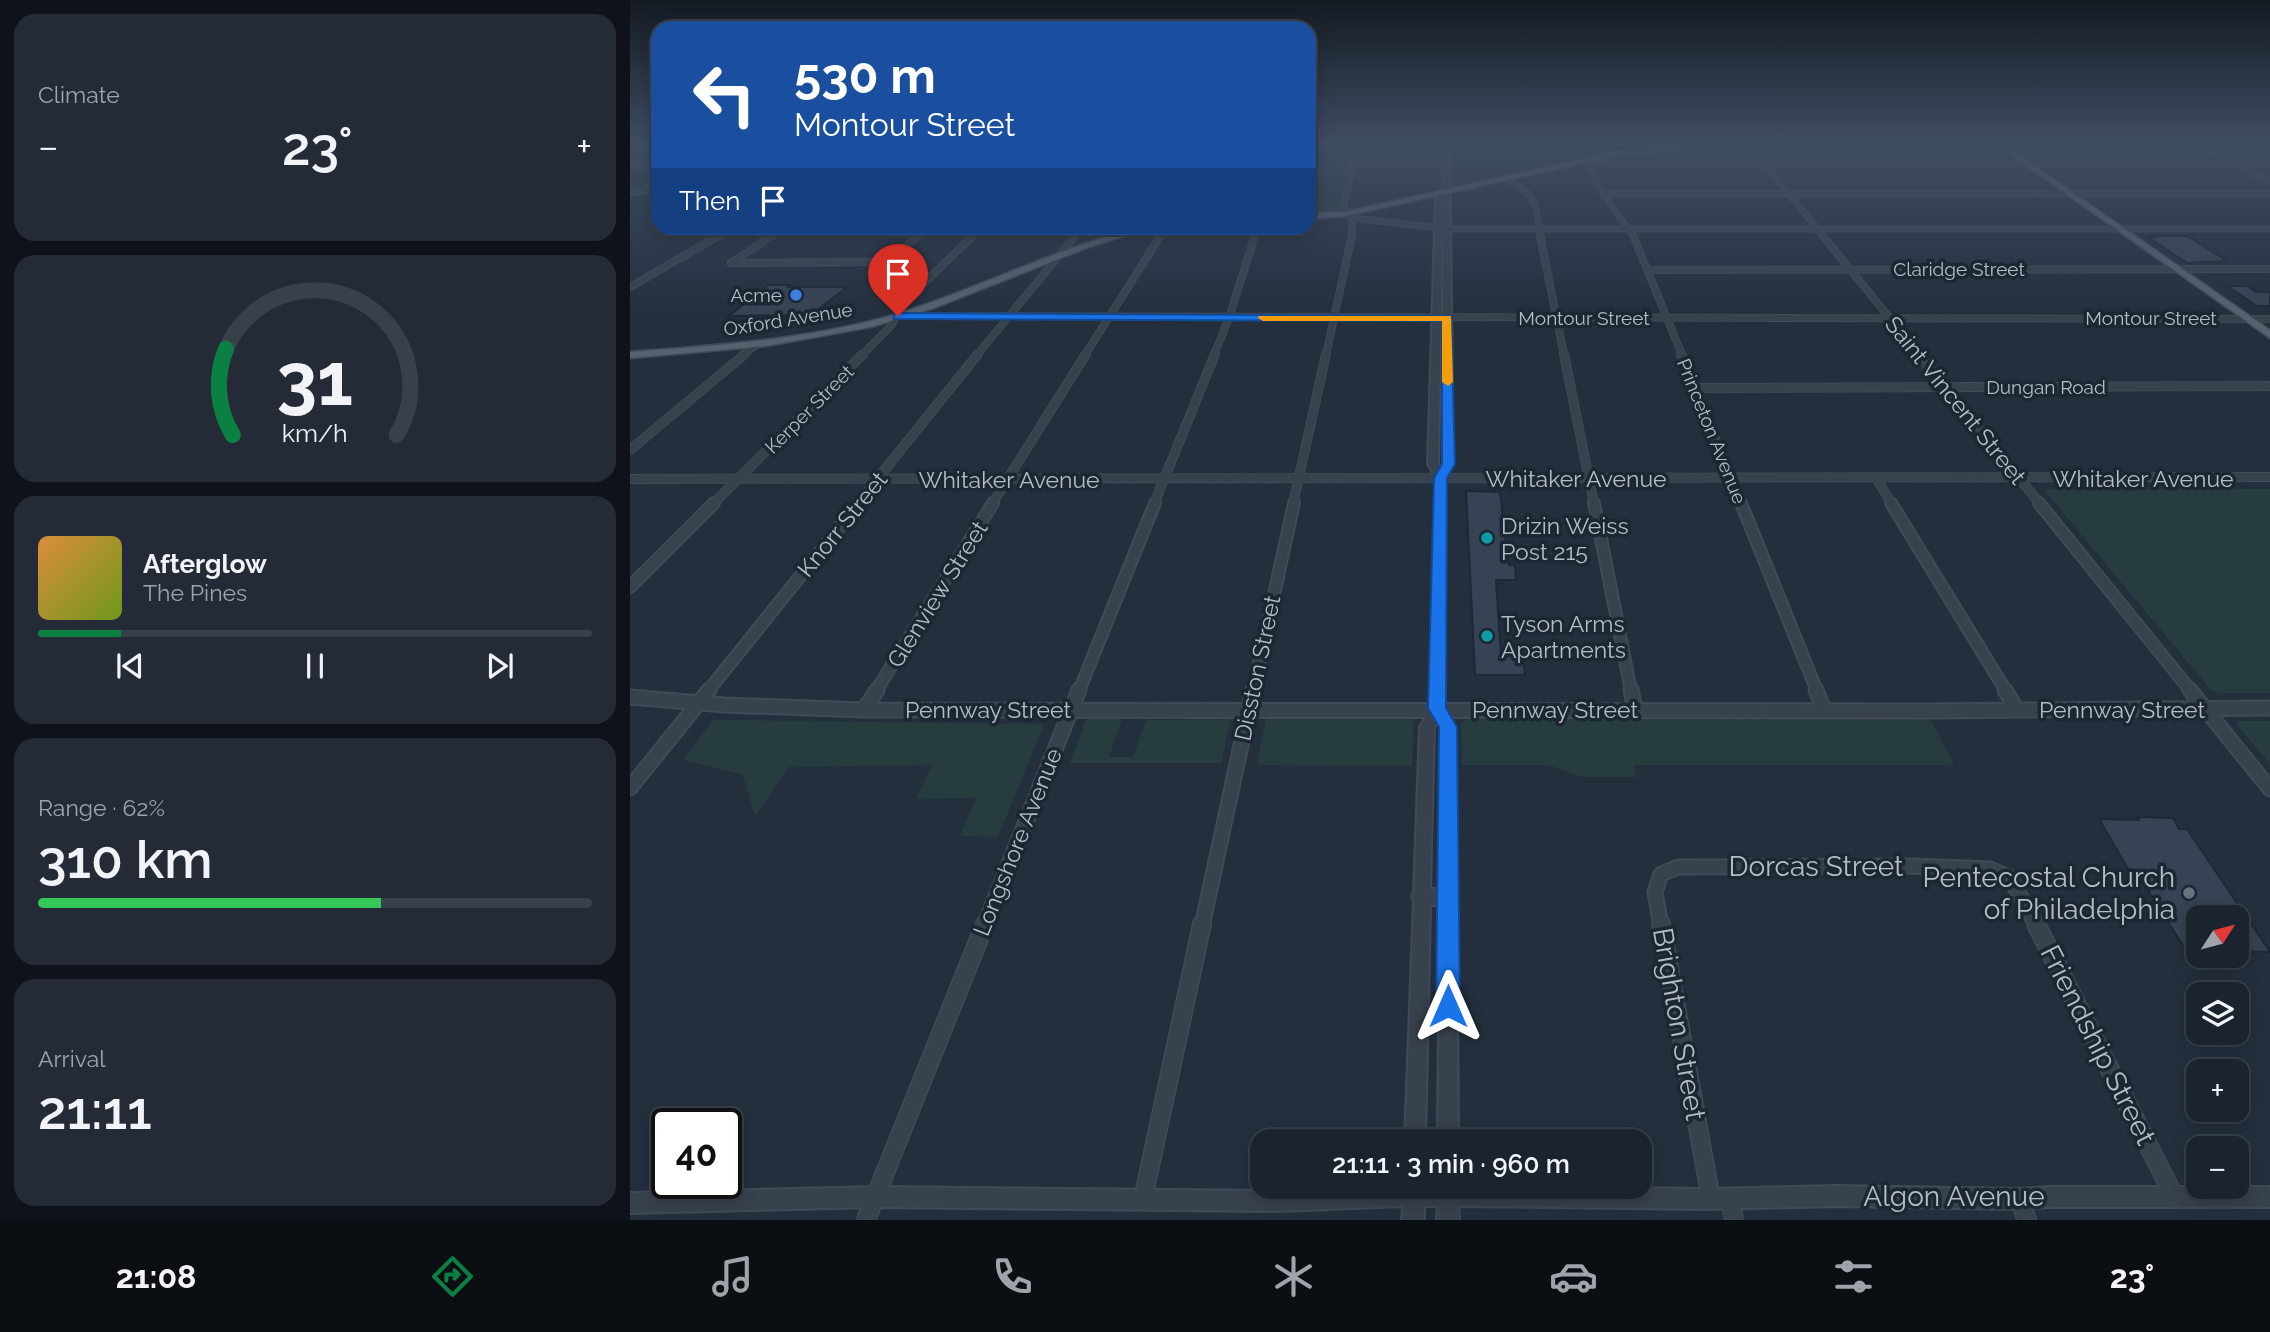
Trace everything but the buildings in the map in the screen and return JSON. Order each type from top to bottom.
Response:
[{"type":"main road","points":[[1316,216],[1345,214],[1413,199]]},
{"type":"main road","points":[[2077,199],[2270,335]]},
{"type":"main road","name":"Oxford Avenue","points":[[630,355],[757,344],[898,316],[1119,235]]},
{"type":"street","name":"Disston Street","points":[[1143,1199],[1352,234],[1353,221],[1345,214],[1345,199]]},
{"type":"street","points":[[1441,478],[1433,464],[1435,318],[1437,270],[1448,199]]},
{"type":"street","points":[[1533,199],[1635,709]]},
{"type":"street","name":"Princeton Avenue","points":[[1606,199],[1631,229],[1824,710]]},
{"type":"street","name":"Saint Vincent Street","points":[[1794,199],[2270,789]]},
{"type":"street","points":[[1345,214],[1361,219],[1443,229],[2270,229]]},
{"type":"street","points":[[1415,1129],[1427,727],[1437,708],[1441,478],[1448,464],[1448,270],[1443,229]]},
{"type":"street","points":[[630,287],[720,235]]},
{"type":"street","points":[[773,235],[731,263],[883,261],[895,256],[919,235]]},
{"type":"street","name":"Kerper Street","points":[[630,587],[898,316],[898,309],[905,301],[973,235]]},
{"type":"street","name":"Knorr Street","points":[[630,788],[1007,318],[1062,255],[1075,235]]},
{"type":"street","name":"Glenview Street","points":[[863,710],[1161,235]]},
{"type":"street","name":"Longshore Avenue","points":[[866,1220],[1229,318],[1255,235]]},
{"type":"street","name":"Claridge Street","points":[[1648,270],[2270,269]]},
{"type":"street","points":[[1437,270],[1448,270]]},
{"type":"street","name":"Montour Street","points":[[898,316],[2270,318]]},
{"type":"street","points":[[630,450],[757,344]]},
{"type":"street","name":"Dungan Road","points":[[1695,388],[2270,386]]},
{"type":"street","points":[[1434,387],[1448,387]]},
{"type":"street","name":"Whitaker Avenue","points":[[630,479],[2270,477]]},
{"type":"street","points":[[1876,478],[2017,710]]},
{"type":"street","name":"Pennway Street","points":[[630,697],[724,705],[863,710],[2270,708]]},
{"type":"street","points":[[1437,708],[1448,727],[1448,1129]]},
{"type":"street","name":"Dorcas Street","points":[[1683,867],[1911,866],[1990,869]]},
{"type":"street","name":"Brighton Street","points":[[1683,867],[1661,874],[1655,892],[1721,1199],[1734,1220]]},
{"type":"street","name":"Friendship Street","points":[[1990,869],[2010,878],[2018,889],[2174,1196]]},
{"type":"street","points":[[1420,897],[1448,897]]},
{"type":"street","name":"Algon Avenue","points":[[630,1203],[876,1197],[1281,1201],[1308,1199]]},
{"type":"street","name":"Algon Avenue","points":[[1652,1197],[2270,1197]]},
{"type":"street","points":[[1413,1220],[1414,1199]]},
{"type":"street","points":[[1448,1199],[1448,1220]]},
{"type":"street","points":[[2019,1199],[2027,1220]]},
{"type":"green space","points":[[1316,199],[1342,199],[1339,211],[1316,213]]},
{"type":"green space","points":[[2270,489],[2270,693],[2218,693],[2211,690],[2045,491]]},
{"type":"green space","points":[[1266,718],[1409,718],[1414,723],[1412,766],[1257,765]]},
{"type":"green space","points":[[1466,718],[1930,718],[1954,765],[1634,765],[1636,777],[1582,777],[1548,765],[1462,765],[1461,725]]},
{"type":"green space","points":[[1086,719],[1122,719],[1109,757],[1133,757],[1146,720],[1231,719],[1221,763],[1070,763]]},
{"type":"green space","points":[[713,720],[1044,724],[998,837],[960,836],[976,798],[916,799],[932,765],[788,767],[755,817],[743,775],[683,760]]},
{"type":"green space","points":[[2237,721],[2270,721],[2270,764],[2238,726]]},
{"type":"slow traffic","points":[[1263,318],[1447,318],[1448,382]]},
{"type":"place","name":"Acme","points":[[796,295]]},
{"type":"place","name":"Drizin Weiss Post 215","points":[[1487,538]]},
{"type":"place","name":"Tyson Arms Apartments","points":[[1487,636]]},
{"type":"place","name":"Pentecostal Church of Philadelphia","points":[[2189,893]]},
{"type":"route","points":[[898,316],[1447,318],[1448,464],[1441,478],[1437,708],[1448,727],[1448,1006]]}]
